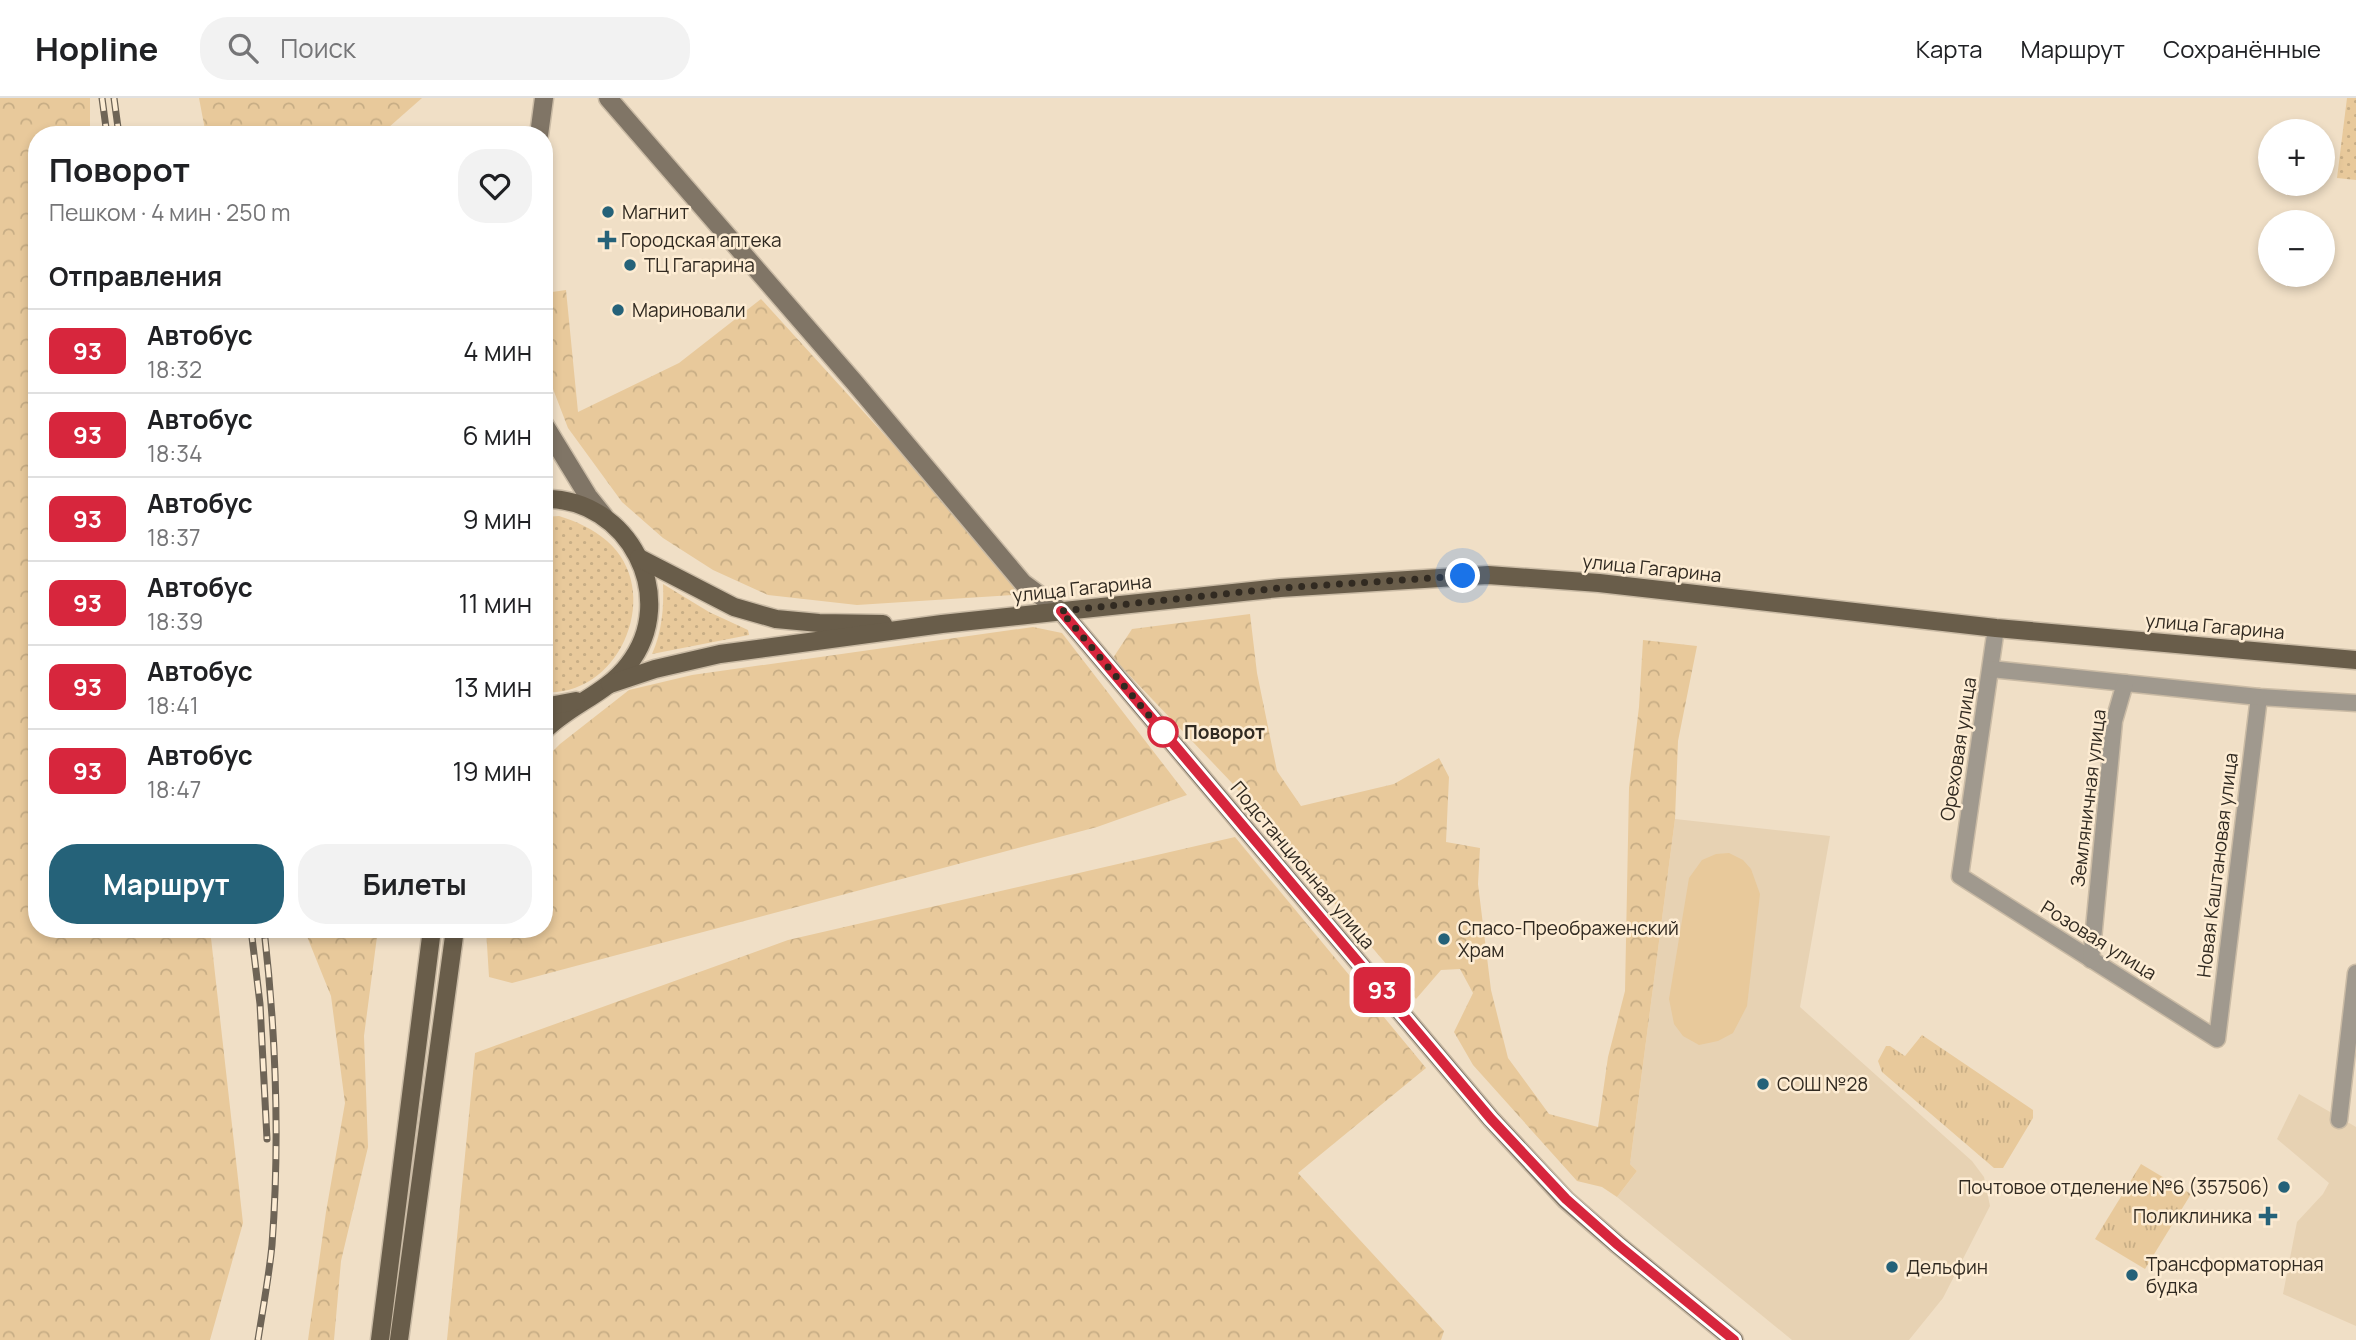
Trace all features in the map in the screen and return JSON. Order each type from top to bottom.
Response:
[{"type":"main road","points":[[553,498],[581,504],[604,516],[618,528],[639,558],[648,584],[649,612],[643,639],[629,664],[610,684]]},
{"type":"main road","points":[[639,558],[734,607],[776,619],[820,623],[942,624]]},
{"type":"main road","name":"улица Гагарина","points":[[942,624],[1280,588],[1488,575],[1599,583],[1996,628],[2356,660]]},
{"type":"main road","points":[[553,722],[610,684],[656,669],[720,653],[942,624]]},
{"type":"main road","points":[[553,706],[569,704],[592,695]]},
{"type":"main road","points":[[380,1340],[431,938]]},
{"type":"main road","points":[[399,1340],[454,938]]},
{"type":"street","points":[[540,126],[544,98]]},
{"type":"street","name":"Подстанционная улица","points":[[608,98],[846,372],[1023,583],[1061,611],[1491,1119],[1566,1199],[1734,1340]]},
{"type":"street","points":[[553,439],[588,496],[604,516]]},
{"type":"street","name":"Ореховая улица","points":[[1960,876],[1996,628]]},
{"type":"street","points":[[1991,669],[2259,697],[2356,703]]},
{"type":"street","name":"Земляничная улица","points":[[2091,960],[2114,721],[2125,683]]},
{"type":"street","name":"Новая Каштановая улица","points":[[2217,1039],[2259,697]]},
{"type":"street","name":"Розовая улица","points":[[1960,876],[2217,1039]]},
{"type":"street","points":[[2339,1120],[2356,973]]},
{"type":"shaded area","name":"СОШ №28","points":[[1675,819],[1830,836],[1800,1007],[1972,1161],[1984,1177],[1990,1206],[1943,1298],[1909,1340],[1792,1340],[1617,1197],[1637,1171],[1630,1164]]},
{"type":"shaded area","points":[[2299,1094],[2356,1127],[2356,1326],[2283,1294],[2297,1222],[2323,1194],[2329,1183],[2277,1139]]},
{"type":"green space","points":[[0,98],[90,98],[90,126],[28,126],[28,938],[211,938],[243,1223],[210,1340],[0,1340]]},
{"type":"green space","points":[[199,98],[422,98],[390,126],[204,126]]},
{"type":"green space","points":[[2347,98],[2356,98],[2356,180],[2337,178]]},
{"type":"green space","points":[[566,290],[578,412],[679,363],[761,299],[1019,589],[1013,595],[857,605],[768,595],[713,570],[663,538],[622,502],[568,428],[553,389],[553,292]]},
{"type":"green space","points":[[553,516],[559,516],[584,526],[607,541],[624,562],[632,587],[633,612],[626,638],[613,660],[594,678],[571,689],[553,691]]},
{"type":"green space","points":[[663,584],[709,612],[748,630],[749,635],[652,654],[662,620]]},
{"type":"green space","points":[[1250,614],[1257,673],[1277,771],[1301,806],[1394,784],[1439,758],[1449,777],[1446,842],[1480,848],[1478,884],[1491,990],[1508,1058],[1549,1114],[1598,1127],[1608,1057],[1625,991],[1629,788],[1639,707],[1643,640],[1697,646],[1678,741],[1675,819],[1630,1164],[1637,1171],[1617,1197],[1602,1187],[1577,1181],[1473,1065],[1454,1032],[1473,993],[1460,969],[1441,970],[1416,999],[1232,783],[1113,658],[1132,629]]},
{"type":"green space","points":[[1033,627],[1062,633],[1187,795],[1097,827],[512,983],[489,977],[487,938],[553,938],[553,751],[629,690],[692,675]]},
{"type":"green space","points":[[1235,837],[1426,1068],[1298,1173],[1444,1331],[1441,1340],[447,1340],[475,1053],[788,940]]},
{"type":"green space","points":[[1729,853],[1743,860],[1751,869],[1760,894],[1747,1006],[1733,1033],[1718,1041],[1699,1045],[1683,1036],[1674,1024],[1669,999],[1689,878],[1702,860],[1716,854]]},
{"type":"green space","points":[[308,938],[377,938],[364,1036],[368,1147],[341,1261],[334,1340],[308,1340],[345,1103],[331,996]]},
{"type":"green space","points":[[1922,1035],[2033,1110],[2033,1118],[2003,1168],[1994,1168],[1882,1072],[1878,1061],[1886,1046],[1905,1056]]},
{"type":"green space","points":[[2141,1164],[2191,1194],[2145,1269],[2095,1239]]},
{"type":"railway","points":[[102,98],[106,126]]},
{"type":"railway","points":[[114,98],[118,126]]},
{"type":"railway","points":[[252,938],[260,1004],[267,1139]]},
{"type":"railway","points":[[258,1340],[272,1245],[276,1166],[274,1047],[265,938]]},
{"type":"bus line","name":"93","points":[[1061,611],[1491,1119],[1566,1199],[1734,1340]]},
{"type":"place","name":"Магнит","points":[[608,212]]},
{"type":"place","name":"Городская аптека","points":[[607,240]]},
{"type":"place","name":"ТЦ Гагарина","points":[[630,265]]},
{"type":"place","name":"Мариновали","points":[[618,310]]},
{"type":"place","name":"Поворот","points":[[1163,732]]},
{"type":"place","name":"Спасо-Преображенский Храм","points":[[1444,939]]},
{"type":"place","name":"СОШ №28","points":[[1763,1084]]},
{"type":"place","name":"Почтовое отделение №6 (357506)","points":[[2284,1187]]},
{"type":"place","name":"Поликлиника","points":[[2268,1216]]},
{"type":"place","name":"Дельфин","points":[[1892,1267]]},
{"type":"place","name":"Трансформаторная будка","points":[[2132,1275]]},
{"type":"route","points":[[1163,732],[1168,738],[1061,611],[1280,588],[1463,576]]}]
